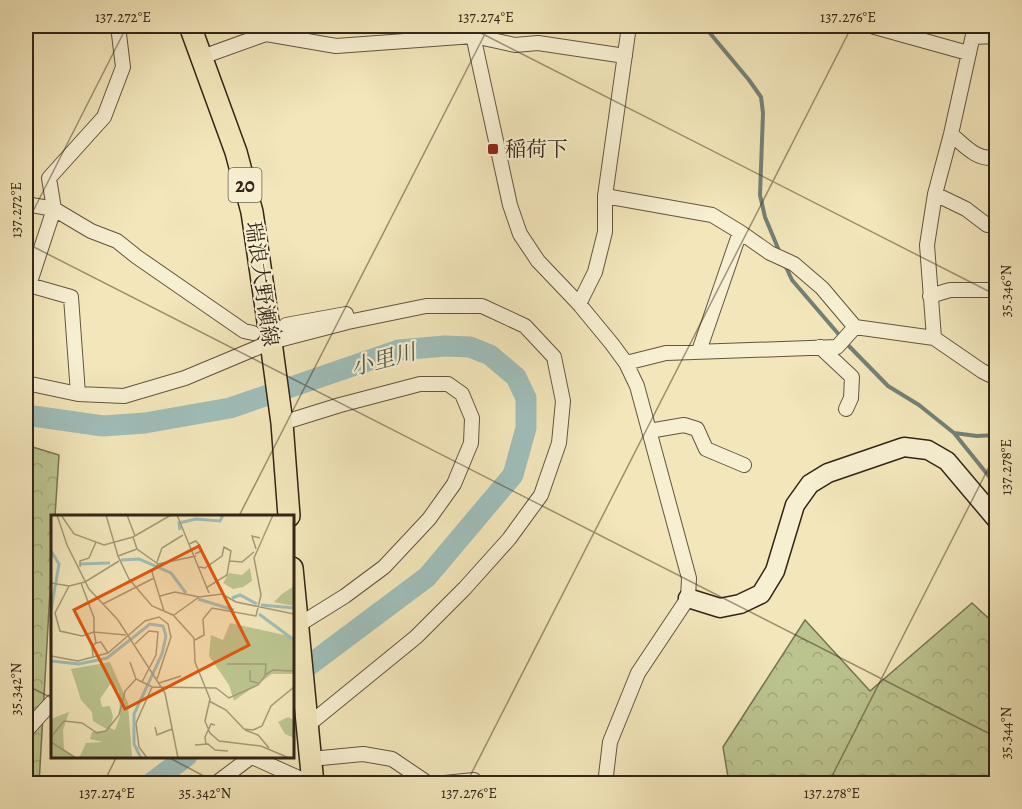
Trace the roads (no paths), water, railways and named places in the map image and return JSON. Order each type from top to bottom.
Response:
[{"type":"main road","name":"瑞浪大野瀬線","points":[[190,26],[236,152],[252,212],[266,342],[281,416],[288,515]]},
{"type":"main road","points":[[294,598],[313,783]]},
{"type":"street","points":[[78,394],[71,297],[28,286],[54,209],[49,178],[104,117],[123,67],[118,26]]},
{"type":"street","points":[[579,304],[595,272],[605,232],[605,196],[629,26]]},
{"type":"street","points":[[871,26],[968,53]]},
{"type":"street","points":[[202,57],[266,34],[336,46],[473,31],[515,45],[538,44],[625,56]]},
{"type":"street","points":[[473,31],[510,205],[520,234],[538,261],[579,304],[626,363],[637,386],[689,578],[688,598],[638,673],[610,742],[605,783]]},
{"type":"street","points":[[934,338],[927,245],[935,194],[974,32],[996,36]]},
{"type":"street","points":[[951,134],[979,157],[989,159],[996,157]]},
{"type":"street","points":[[935,194],[966,209],[987,225]]},
{"type":"street","points":[[605,196],[712,215],[770,253],[794,264],[822,288],[855,327],[934,338],[996,378]]},
{"type":"street","points":[[26,204],[54,209],[91,231],[117,241],[244,332],[266,342]]},
{"type":"street","points":[[699,351],[740,232]]},
{"type":"street","points":[[930,296],[950,290],[996,290]]},
{"type":"street","points":[[26,383],[78,394],[124,396],[185,378],[266,342],[426,306],[483,306],[525,326],[554,357],[563,401],[559,443],[541,495],[509,539],[465,588],[416,637],[308,720]]},
{"type":"street","points":[[286,325],[346,314],[348,322]]},
{"type":"street","points":[[626,363],[666,353],[837,347],[855,327]]},
{"type":"street","points":[[820,347],[852,377],[851,398],[846,409]]},
{"type":"street","points":[[281,416],[340,405],[420,384],[448,384],[462,394],[472,418],[471,443],[454,484],[429,519],[384,567],[296,629]]},
{"type":"street","points":[[649,432],[684,425],[696,429],[706,449],[744,465]]},
{"type":"street","points":[[688,598],[720,608],[740,604],[761,594],[775,571],[795,505],[810,484],[828,473],[904,447],[928,450],[947,461],[996,519]]},
{"type":"street","points":[[26,731],[51,703]]},
{"type":"street","points":[[311,759],[363,754],[392,759],[429,783]]},
{"type":"street","points":[[215,783],[249,758]]},
{"type":"street","points":[[252,758],[313,783]]},
{"type":"street","points":[[435,783],[474,780]]},
{"type":"waterway","points":[[704,26],[761,97],[763,113],[760,195],[765,217],[780,253]]},
{"type":"waterway","points":[[785,265],[792,280],[841,337]]},
{"type":"waterway","points":[[846,343],[888,386],[919,405],[954,433],[996,485]]},
{"type":"waterway","name":"小里川","points":[[26,415],[103,426],[145,423],[230,408],[399,350],[445,346],[470,347],[490,355],[516,377],[526,398],[526,428],[513,475],[427,577],[294,677]]},
{"type":"waterway","points":[[954,433],[977,436],[996,435]]},
{"type":"waterway","name":"小里川","points":[[150,784],[184,758]]},
{"type":"place","name":"稲荷下","points":[[493,149]]}]
